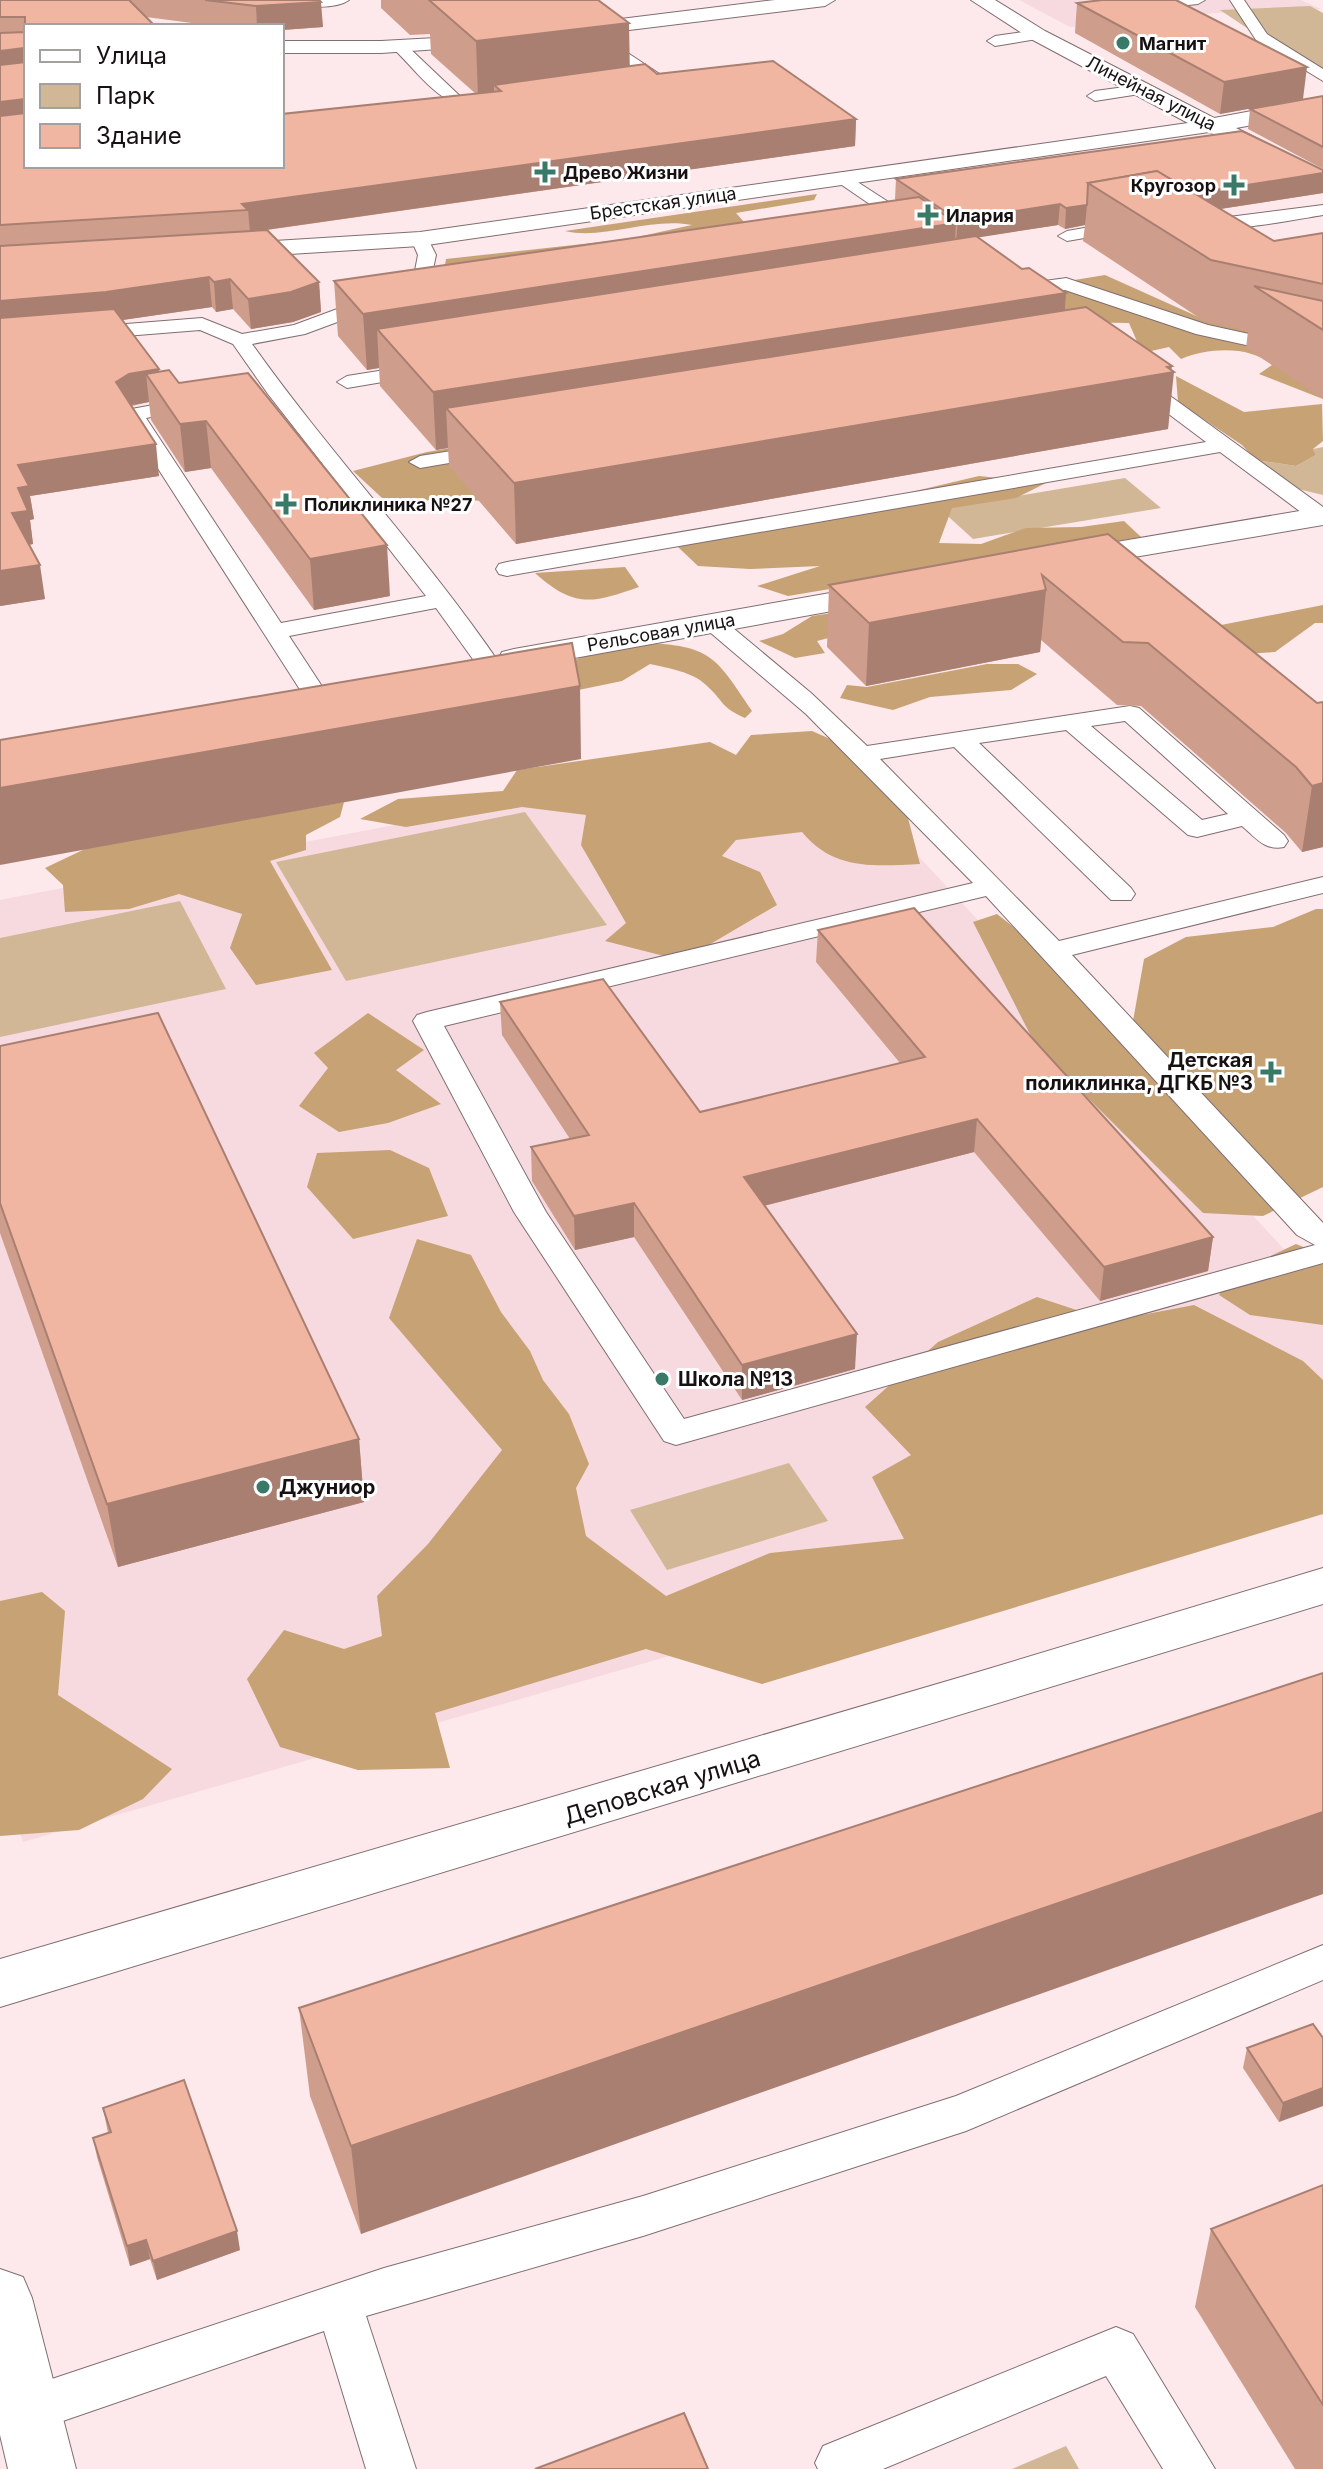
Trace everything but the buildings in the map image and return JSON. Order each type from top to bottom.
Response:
[{"type":"street","points":[[570,29],[825,0]]},
{"type":"street","name":"Линейная улица","points":[[981,0],[1140,90],[1252,143],[1323,182]]},
{"type":"street","points":[[284,47],[399,46],[516,38]]},
{"type":"street","name":"Брестская улица","points":[[202,252],[420,239],[1212,125],[1323,105]]},
{"type":"street","points":[[1040,564],[1322,516]]},
{"type":"street","name":"Рельсовая улица","points":[[474,666],[910,587]]},
{"type":"street","name":"Деповская улица","points":[[0,1983],[299,1896],[1323,1586]]},
{"type":"street","points":[[0,2298],[35,2439]]},
{"type":"lane","points":[[297,0],[342,0]]},
{"type":"lane","points":[[1115,8],[1198,0]]},
{"type":"lane","points":[[1237,0],[1261,37],[1323,76]]},
{"type":"lane","points":[[570,29],[655,78],[655,82],[649,84],[620,88]]},
{"type":"lane","points":[[995,41],[1038,35]]},
{"type":"lane","points":[[399,46],[456,101],[474,106],[503,102]]},
{"type":"lane","points":[[1095,96],[1140,90]]},
{"type":"lane","points":[[842,177],[932,239]]},
{"type":"lane","points":[[1178,220],[1221,223],[1323,210]]},
{"type":"lane","points":[[1067,236],[1150,221]]},
{"type":"lane","points":[[240,340],[298,330],[422,284],[427,255],[420,239]]},
{"type":"lane","points":[[995,278],[1037,307]]},
{"type":"lane","points":[[1013,290],[1027,291],[1066,284],[1203,330],[1323,356]]},
{"type":"lane","points":[[0,340],[202,324],[240,340],[275,390],[463,627],[474,666]]},
{"type":"lane","points":[[347,382],[442,367]]},
{"type":"lane","points":[[1120,369],[1322,516]]},
{"type":"lane","points":[[247,395],[275,390]]},
{"type":"lane","points":[[218,400],[133,414],[317,697]]},
{"type":"lane","points":[[507,569],[1224,445]]},
{"type":"lane","points":[[420,462],[515,447]]},
{"type":"lane","points":[[273,632],[439,600]]},
{"type":"lane","points":[[713,623],[814,709],[861,754],[1053,951],[1308,1228],[1323,1237]]},
{"type":"lane","points":[[861,754],[1130,713],[1275,841]]},
{"type":"lane","points":[[1071,722],[1197,829],[1247,817]]},
{"type":"lane","points":[[961,740],[1121,894]]},
{"type":"lane","points":[[1053,951],[1323,885]]},
{"type":"lane","points":[[991,887],[427,1021],[530,1212],[676,1433],[1323,1253]]},
{"type":"lane","points":[[35,2439],[339,2305],[384,2289],[643,2216],[966,2112],[1323,1962]]},
{"type":"lane","points":[[339,2305],[391,2469]]},
{"type":"lane","points":[[840,2463],[1116,2349],[1190,2469]]},
{"type":"shaded area","points":[[1019,0],[1301,0],[1321,9],[1216,13],[1070,27]]},
{"type":"shaded area","points":[[817,194],[814,200],[736,213],[745,223],[443,276],[446,259],[628,239],[692,225],[660,224],[595,233],[565,231]]},
{"type":"shaded area","points":[[1105,275],[1203,319],[1257,313],[1323,355],[1323,399],[1259,374],[1272,365],[1252,354],[1228,350],[1203,352],[1181,359],[1169,347],[1142,353],[1129,323],[1068,322],[1044,285]]},
{"type":"shaded area","points":[[1176,376],[1244,412],[1322,404],[1323,441],[1313,449],[1316,455],[1296,466],[1256,460],[1242,445],[1178,402]]},
{"type":"shaded area","points":[[543,432],[488,501],[432,499],[395,510],[353,471],[427,452]]},
{"type":"shaded area","points":[[979,476],[1046,483],[1016,498],[952,508],[939,543],[981,544],[1026,528],[1081,527],[1124,521],[1141,537],[788,596],[757,586],[820,566],[750,569],[698,566],[678,547]]},
{"type":"shaded area","points":[[625,567],[639,587],[609,597],[585,600],[562,593],[535,573]]},
{"type":"shaded area","points":[[1323,605],[1323,623],[1315,623],[1275,652],[1163,659],[1104,648]]},
{"type":"shaded area","points":[[846,611],[862,629],[817,641],[825,653],[795,658],[759,641],[783,634],[812,616]]},
{"type":"shaded area","points":[[643,643],[684,647],[710,658],[720,666],[752,711],[745,718],[726,707],[694,677],[650,664],[622,681],[530,700],[560,666],[589,654]]},
{"type":"shaded area","points":[[987,664],[1018,664],[1037,674],[1011,690],[930,697],[893,710],[840,698],[847,685],[867,687]]},
{"type":"shaded area","points":[[812,731],[837,742],[890,794],[908,818],[920,864],[871,865],[842,860],[814,845],[802,832],[736,840],[722,856],[760,872],[777,905],[707,946],[664,956],[605,941],[626,923],[581,845],[586,815],[522,807],[406,827],[360,819],[398,799],[503,791],[517,770],[710,742],[736,755],[751,735]]},
{"type":"shaded area","name":"Школа №13","points":[[815,745],[1323,1291],[1323,1468],[23,1842],[0,1765],[0,900]]},
{"type":"shaded area","points":[[344,802],[340,817],[306,835],[306,850],[270,861],[332,970],[256,985],[230,948],[242,914],[179,894],[129,909],[65,912],[63,885],[45,868],[87,848]]},
{"type":"shaded area","points":[[1323,909],[1323,1187],[1263,1216],[1203,1213],[1036,1046],[973,922],[997,914],[1133,1021],[1144,959],[1186,937],[1273,927]]},
{"type":"shaded area","points":[[368,1013],[424,1050],[396,1070],[441,1104],[388,1123],[339,1132],[299,1106],[328,1068],[314,1053]]},
{"type":"shaded area","points":[[390,1150],[429,1168],[448,1216],[353,1239],[307,1187],[317,1153]]},
{"type":"shaded area","points":[[417,1239],[471,1255],[501,1312],[530,1351],[543,1380],[569,1414],[589,1464],[576,1488],[586,1536],[666,1596],[770,1553],[904,1539],[872,1477],[911,1455],[865,1407],[938,1342],[1037,1297],[1110,1321],[1194,1305],[1303,1361],[1323,1380],[1323,1514],[762,1684],[646,1649],[435,1713],[450,1768],[358,1770],[280,1747],[247,1679],[284,1630],[344,1649],[382,1636],[377,1596],[428,1544],[502,1450],[389,1318]]},
{"type":"shaded area","points":[[1296,1244],[1323,1255],[1323,1325],[1250,1315],[1219,1295],[1235,1273]]},
{"type":"shaded area","points":[[42,1592],[65,1611],[58,1695],[172,1769],[143,1799],[79,1830],[0,1836],[0,1601]]},
{"type":"green space","points":[[1310,6],[1323,13],[1323,79],[1220,10]]},
{"type":"green space","points":[[1323,447],[1323,495],[1298,489],[1256,460],[1296,466],[1316,455],[1313,449]]},
{"type":"green space","points":[[1125,478],[1161,508],[973,539],[940,509]]},
{"type":"green space","points":[[525,812],[607,925],[346,981],[276,862]]},
{"type":"green space","points":[[180,901],[226,989],[0,1037],[0,938]]},
{"type":"green space","points":[[789,1463],[828,1521],[667,1570],[630,1510]]},
{"type":"green space","points":[[1066,2446],[1079,2469],[1012,2469]]},
{"type":"place","name":"Магнит","points":[[1123,43]]},
{"type":"place","name":"Древо Жизни","points":[[545,172]]},
{"type":"place","name":"Кругозор","points":[[1234,185]]},
{"type":"place","name":"Илария","points":[[928,215]]},
{"type":"place","name":"Поликлиника №27","points":[[286,504]]},
{"type":"place","name":"Детская поликлинка, ДГКБ №3","points":[[1271,1072]]},
{"type":"place","name":"Школа №13","points":[[662,1379]]},
{"type":"place","name":"Джуниор","points":[[263,1487]]}]
